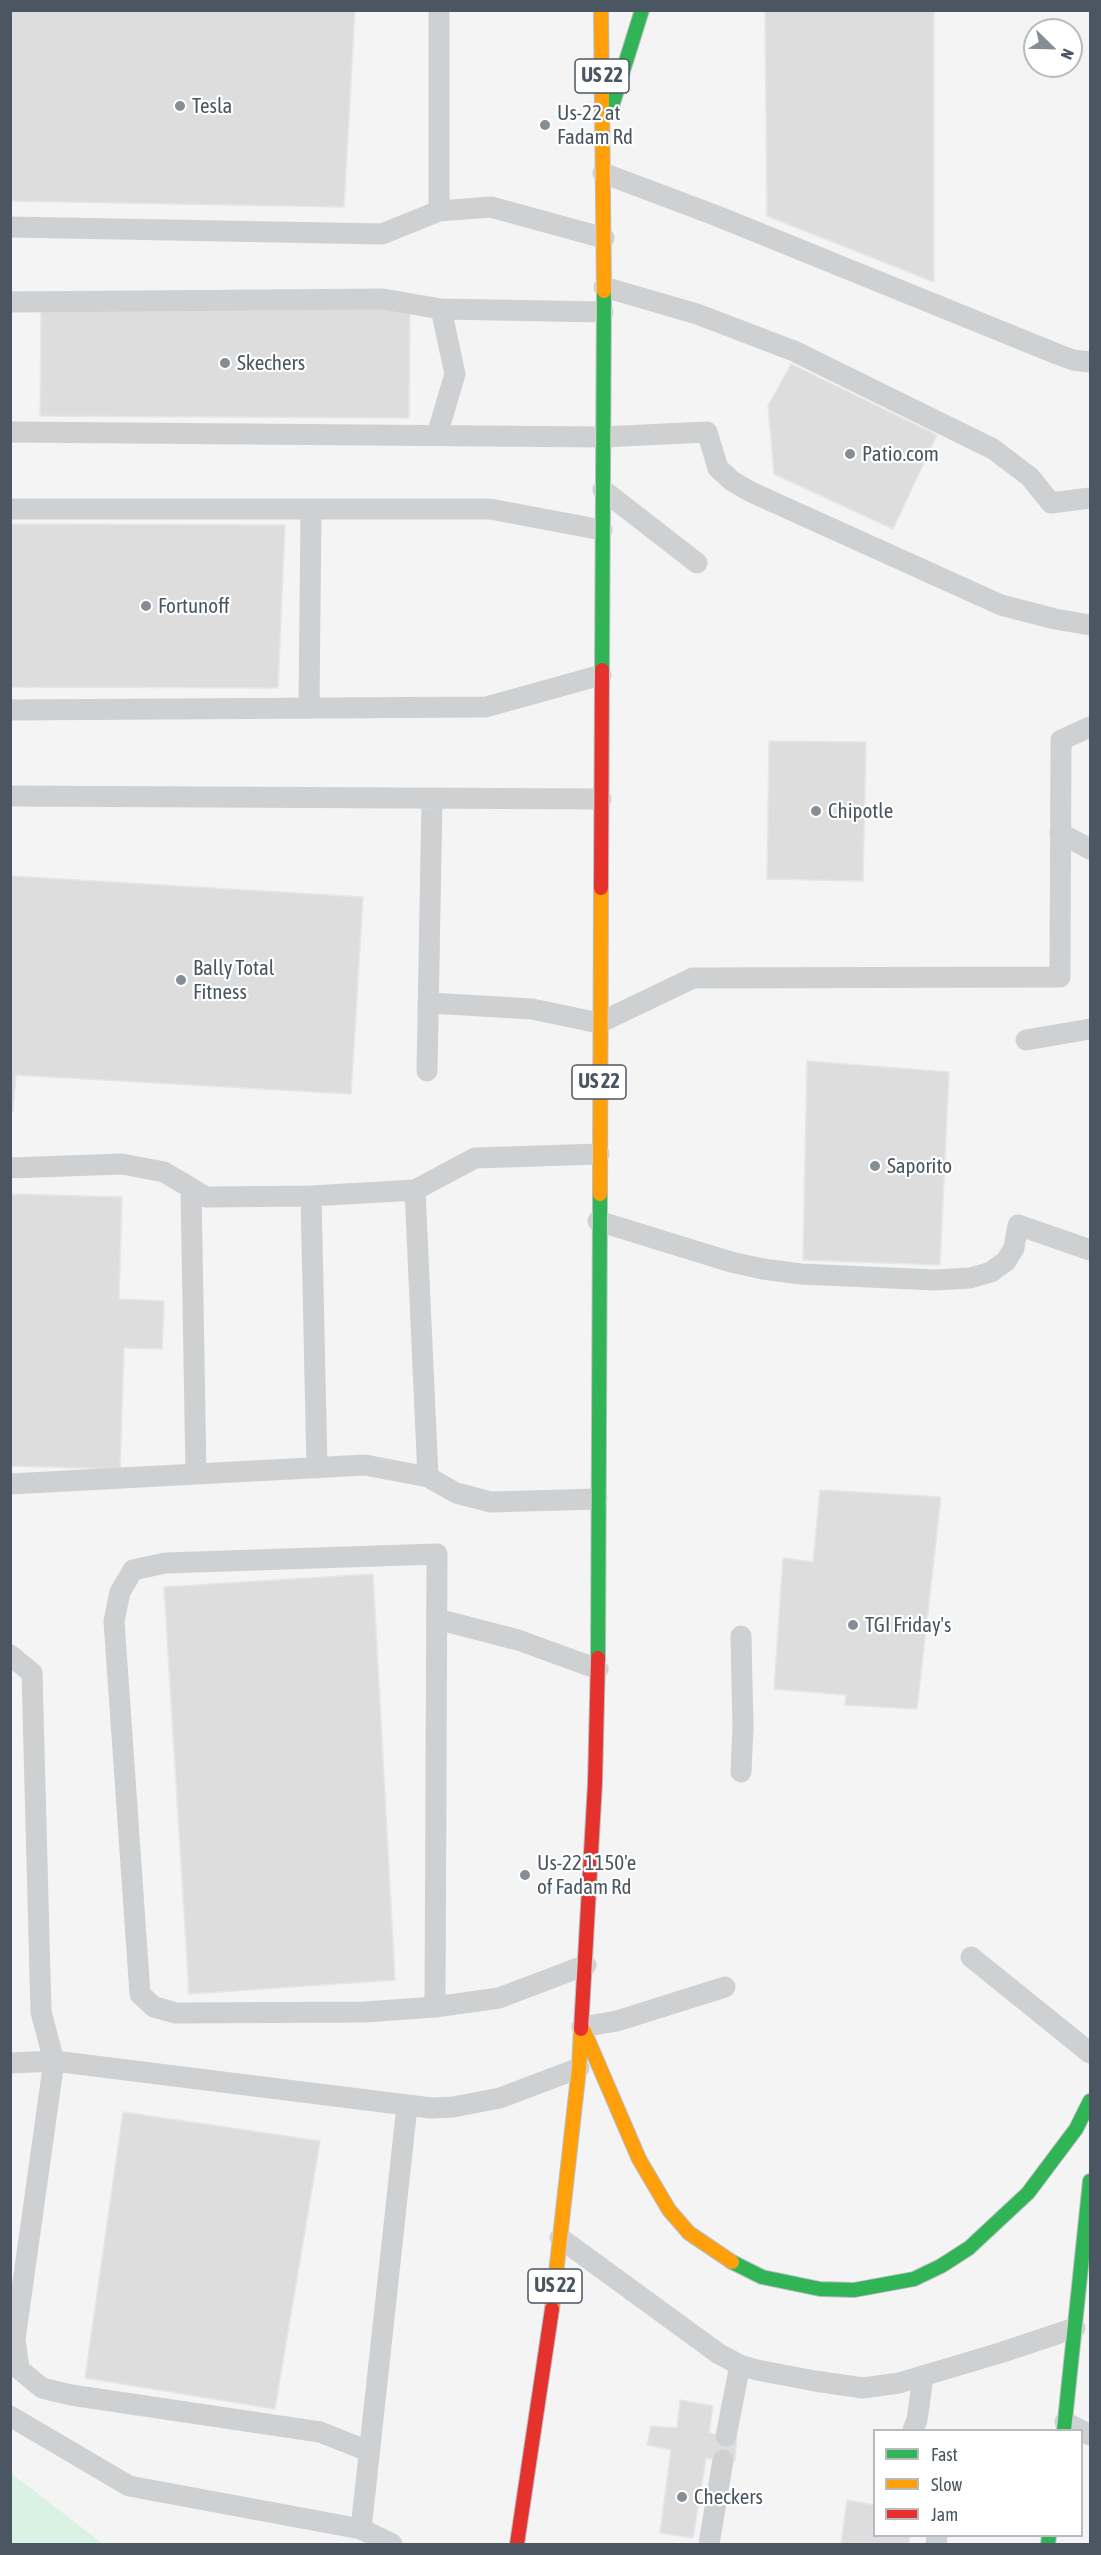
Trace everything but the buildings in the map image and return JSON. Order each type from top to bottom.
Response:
[{"type":"highway","name":"US 22","points":[[517,2544],[540,2398],[579,2068],[593,1838],[598,1669],[598,1221],[604,287],[601,10]]},
{"type":"highway","points":[[603,136],[642,10]]},
{"type":"highway","points":[[582,2027],[639,2159],[664,2202],[689,2233],[711,2250],[762,2277],[810,2288],[854,2290],[884,2286],[914,2278],[941,2266],[969,2248],[1028,2193],[1076,2129],[1090,2101]]},
{"type":"highway","points":[[1064,2426],[1088,2236],[1090,2181]]},
{"type":"lane","points":[[439,10],[439,211]]},
{"type":"lane","points":[[603,173],[717,216],[1057,354],[1073,360],[1090,362]]},
{"type":"lane","points":[[10,226],[382,234],[439,211],[491,207],[604,238]]},
{"type":"lane","points":[[604,287],[723,324],[794,351],[993,449],[1030,477],[1051,503],[1090,498]]},
{"type":"lane","points":[[10,302],[383,299],[441,309],[603,312]]},
{"type":"lane","points":[[437,435],[454,374],[441,309]]},
{"type":"lane","points":[[10,432],[602,437],[707,432],[718,468],[732,481],[1001,605],[1055,619],[1090,625]]},
{"type":"lane","points":[[603,490],[697,563]]},
{"type":"lane","points":[[10,509],[490,509],[602,530]]},
{"type":"lane","points":[[309,708],[311,509]]},
{"type":"lane","points":[[10,710],[486,707],[601,675]]},
{"type":"lane","points":[[430,1003],[532,1009],[599,1023],[693,978],[1060,977],[1061,740],[1090,728]]},
{"type":"lane","points":[[10,796],[600,799]]},
{"type":"lane","points":[[428,1071],[432,798]]},
{"type":"lane","points":[[1060,833],[1090,849]]},
{"type":"lane","points":[[1026,1040],[1090,1029]]},
{"type":"lane","points":[[10,1168],[122,1164],[164,1172],[206,1197],[311,1196],[415,1190],[475,1158],[599,1154]]},
{"type":"lane","points":[[191,1189],[196,1474]]},
{"type":"lane","points":[[415,1190],[428,1477]]},
{"type":"lane","points":[[311,1196],[317,1468]]},
{"type":"lane","points":[[598,1221],[730,1262],[801,1274],[935,1280],[970,1278],[999,1268],[1014,1248],[1018,1225],[1090,1250]]},
{"type":"lane","points":[[10,1484],[365,1465],[428,1477],[456,1493],[491,1502],[597,1499]]},
{"type":"lane","points":[[435,2007],[437,1554],[165,1563],[133,1570],[120,1592],[114,1621],[140,1994],[154,2007],[176,2013],[365,2012],[435,2007],[499,1998],[586,1965]]},
{"type":"lane","points":[[437,1619],[518,1640],[598,1669]]},
{"type":"lane","points":[[741,1636],[743,1726],[741,1772]]},
{"type":"lane","points":[[10,1655],[32,1673],[41,2012],[54,2061],[15,2339],[19,2369],[42,2388],[71,2395],[320,2432],[368,2451]]},
{"type":"lane","points":[[971,1957],[1090,2053]]},
{"type":"lane","points":[[582,2027],[635,2016],[725,1987]]},
{"type":"lane","points":[[10,2063],[54,2061],[407,2106],[453,2108],[500,2098],[579,2068]]},
{"type":"lane","points":[[361,2529],[407,2106]]},
{"type":"lane","points":[[560,2238],[700,2342],[740,2365],[815,2381],[863,2388],[880,2387],[923,2376],[1075,2328]]},
{"type":"lane","points":[[726,2436],[740,2365]]},
{"type":"lane","points":[[917,2427],[923,2376]]},
{"type":"lane","points":[[10,2416],[129,2486],[361,2529],[393,2544]]},
{"type":"lane","points":[[709,2544],[723,2460]]},
{"type":"green space","points":[[11,2473],[103,2544],[11,2544]]},
{"type":"traffic: fast","points":[[612,106],[642,10]]},
{"type":"traffic: fast","points":[[602,670],[604,291]]},
{"type":"traffic: fast","points":[[598,1658],[600,1194]]},
{"type":"traffic: fast","points":[[732,2262],[762,2277],[820,2289],[854,2290],[914,2279],[941,2266],[969,2248],[1028,2193],[1076,2129],[1090,2101]]},
{"type":"traffic: fast","points":[[1064,2429],[1090,2181]]},
{"type":"traffic: fast","points":[[1048,2544],[1049,2537]]},
{"type":"traffic: slow","points":[[601,10],[604,291]]},
{"type":"traffic: slow","points":[[600,1194],[601,888]]},
{"type":"traffic: slow","points":[[552,2309],[579,2068],[581,2029]]},
{"type":"traffic: slow","points":[[584,2031],[639,2159],[669,2210],[689,2233],[732,2262]]},
{"type":"traffic: jam","points":[[601,888],[602,670]]},
{"type":"traffic: jam","points":[[581,2029],[595,1783],[598,1658]]},
{"type":"traffic: jam","points":[[517,2544],[552,2309]]},
{"type":"place","name":"Tesla","points":[[180,106]]},
{"type":"place","name":"Us-22 at Fadam Rd","points":[[545,125]]},
{"type":"place","name":"Skechers","points":[[225,363]]},
{"type":"place","name":"Patio.com","points":[[850,454]]},
{"type":"place","name":"Fortunoff","points":[[146,606]]},
{"type":"place","name":"Chipotle","points":[[816,811]]},
{"type":"place","name":"Bally Total Fitness","points":[[181,980]]},
{"type":"place","name":"Saporito","points":[[875,1166]]},
{"type":"place","name":"TGI Friday's","points":[[853,1625]]},
{"type":"place","name":"Us-22 1150'e of Fadam Rd","points":[[525,1875]]},
{"type":"place","name":"Checkers","points":[[682,2497]]}]
